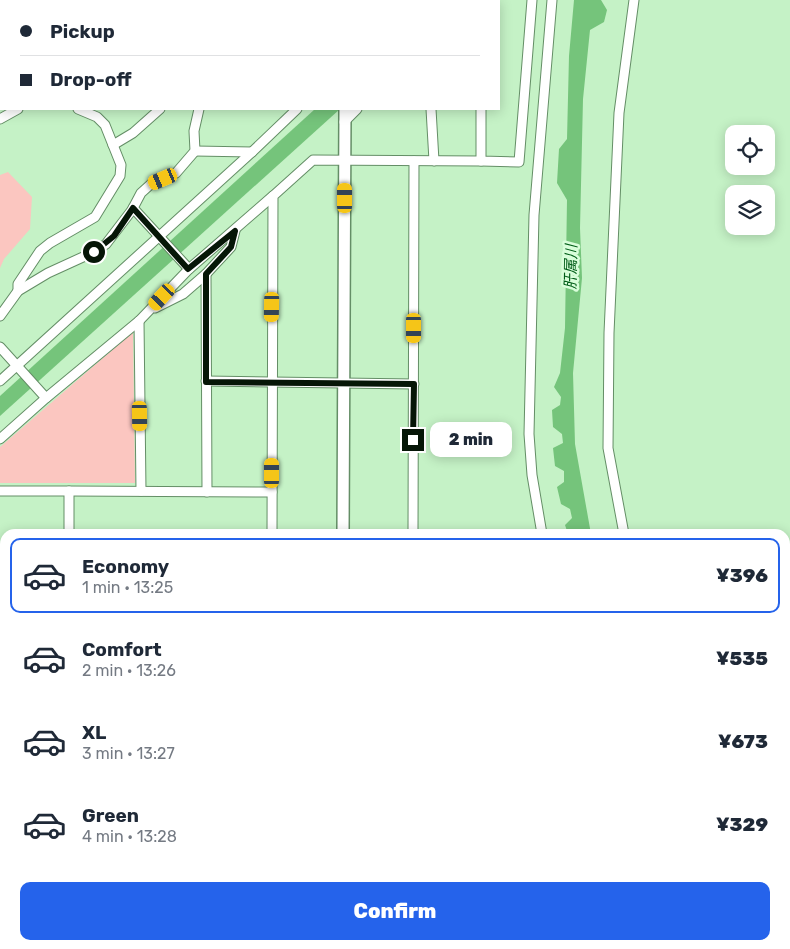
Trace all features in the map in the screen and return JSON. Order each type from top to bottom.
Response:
[{"type":"street","points":[[0,440],[46,398],[139,321],[185,266],[235,231],[313,160],[520,162],[532,0]]},
{"type":"street","points":[[541,529],[532,475],[530,394],[534,216],[552,0]]},
{"type":"street","points":[[623,529],[608,448],[609,333],[619,113],[634,0]]},
{"type":"street","points":[[0,119],[16,110]]},
{"type":"street","points":[[18,291],[18,284],[40,252],[50,243],[95,217],[120,176],[121,165],[105,126],[97,117],[80,110]]},
{"type":"street","points":[[113,145],[133,133],[159,110]]},
{"type":"street","points":[[0,316],[18,291],[48,272],[94,252],[106,244],[133,208],[141,193],[151,184],[176,173],[195,151],[194,131],[199,110]]},
{"type":"street","points":[[0,381],[18,367],[160,238],[297,110]]},
{"type":"street","points":[[343,529],[344,116],[355,110]]},
{"type":"street","points":[[431,110],[434,161]]},
{"type":"street","points":[[481,110],[481,161]]},
{"type":"street","points":[[195,151],[252,152]]},
{"type":"street","points":[[413,529],[414,161]]},
{"type":"street","points":[[272,529],[273,196]]},
{"type":"street","points":[[133,208],[185,266]]},
{"type":"street","points":[[149,311],[184,294],[206,274],[231,247],[235,231]]},
{"type":"street","points":[[206,274],[207,492]]},
{"type":"street","points":[[139,321],[141,492]]},
{"type":"street","points":[[0,347],[46,398]]},
{"type":"street","points":[[206,382],[271,381],[414,384]]},
{"type":"street","points":[[0,490],[272,492]]},
{"type":"street","points":[[69,491],[69,529]]},
{"type":"shaded area","points":[[8,172],[32,197],[30,229],[4,259],[0,268],[0,175]]},
{"type":"shaded area","points":[[133,332],[135,483],[0,483],[0,447]]},
{"type":"water","name":"肝属川","points":[[574,0],[601,0],[607,10],[604,22],[590,30],[583,99],[580,228],[582,278],[573,373],[575,444],[590,529],[566,529],[565,525],[572,518],[570,509],[561,504],[557,487],[564,482],[564,471],[555,466],[553,448],[563,443],[562,434],[553,427],[552,410],[560,405],[561,397],[554,387],[560,373],[565,328],[567,200],[557,183],[559,149],[567,139],[569,56]]},
{"type":"water","points":[[314,110],[339,110],[0,416],[0,396]]},
{"type":"route","points":[[94,252],[114,236],[133,208],[188,269],[235,231],[231,247],[209,268],[206,274],[206,382],[414,384],[413,440]]}]
